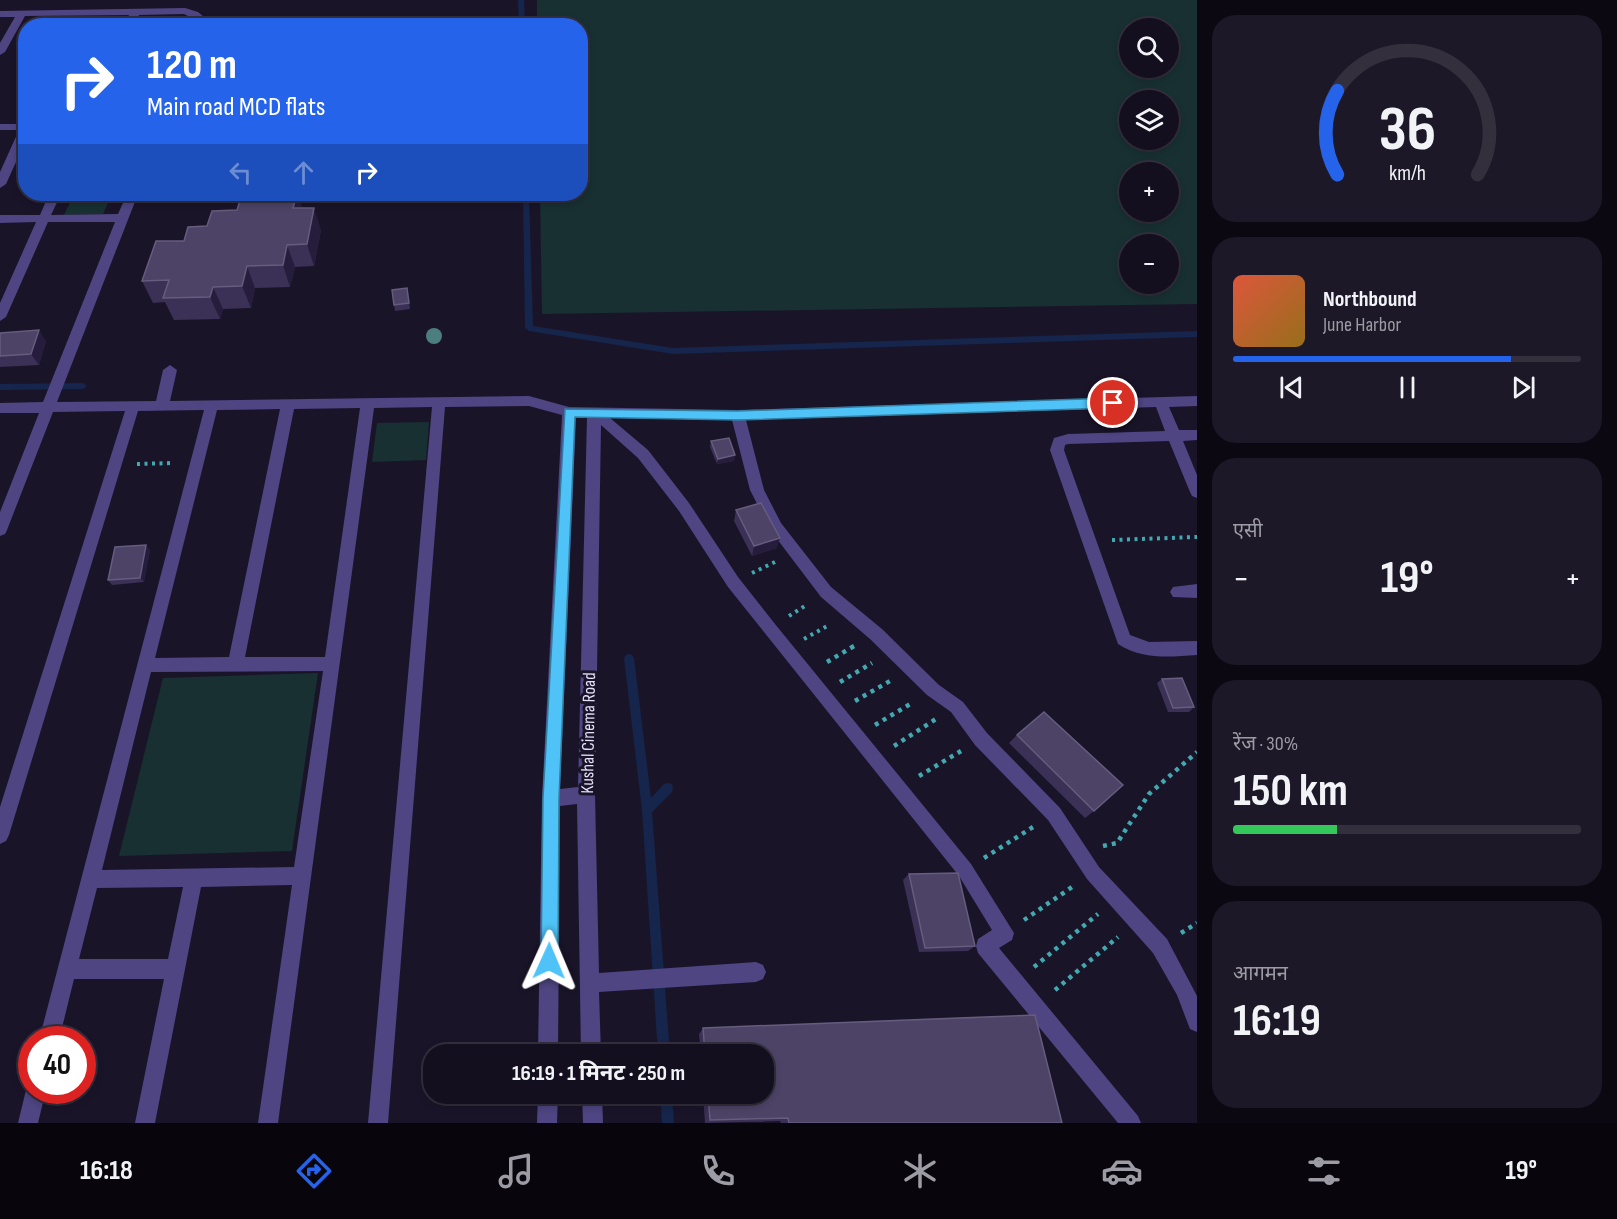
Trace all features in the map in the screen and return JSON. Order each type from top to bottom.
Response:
[{"type":"street","points":[[0,14],[185,11],[200,18]]},
{"type":"street","points":[[132,18],[135,12]]},
{"type":"street","points":[[19,18],[22,13]]},
{"type":"street","points":[[76,18],[78,13]]},
{"type":"street","points":[[0,52],[18,20]]},
{"type":"street","points":[[0,127],[18,127]]},
{"type":"street","points":[[0,184],[18,145]]},
{"type":"street","points":[[0,317],[52,201]]},
{"type":"street","points":[[0,530],[129,201]]},
{"type":"street","points":[[0,219],[123,218]]},
{"type":"street","points":[[162,406],[170,370]]},
{"type":"street","points":[[378,1123],[439,401]]},
{"type":"street","points":[[0,408],[529,401],[569,412],[738,415],[1197,401]]},
{"type":"street","points":[[1160,401],[1197,492]]},
{"type":"street","points":[[268,1123],[368,402]]},
{"type":"street","points":[[236,664],[288,404]]},
{"type":"street","points":[[53,1026],[212,405]]},
{"type":"street","points":[[0,835],[133,406]]},
{"type":"street","name":"Kushal Cinema Road","points":[[548,1044],[551,798],[569,412]]},
{"type":"street","points":[[594,412],[643,453],[684,507],[732,582],[897,789],[965,870],[1005,933],[985,946],[1131,1123]]},
{"type":"street","name":"Kushal Cinema Road","points":[[591,1044],[586,795],[594,412]]},
{"type":"street","points":[[738,415],[757,490],[776,527],[794,551],[802,558],[826,592],[876,634],[933,690],[957,706],[981,739],[1054,814],[1093,873],[1165,955],[1185,990],[1197,1022]]},
{"type":"street","points":[[1197,435],[1068,438],[1059,442],[1057,450],[1124,639],[1132,646],[1142,649],[1197,648]]},
{"type":"street","points":[[1178,592],[1197,591]]},
{"type":"street","points":[[145,665],[331,664]]},
{"type":"street","points":[[551,798],[586,795]]},
{"type":"street","points":[[90,879],[302,876]]},
{"type":"street","points":[[145,1123],[194,877]]},
{"type":"street","points":[[67,969],[176,969]]},
{"type":"street","points":[[590,983],[756,972]]},
{"type":"street","points":[[28,1123],[33,1104]]},
{"type":"street","points":[[547,1123],[548,1104]]},
{"type":"street","points":[[592,1104],[592,1123]]},
{"type":"path","points":[[115,464],[197,463]]},
{"type":"path","points":[[1091,542],[1197,537]]},
{"type":"path","points":[[732,582],[770,566],[794,551]]},
{"type":"path","points":[[769,629],[826,592]]},
{"type":"path","points":[[785,649],[850,614]]},
{"type":"path","points":[[805,674],[876,634]]},
{"type":"path","points":[[821,693],[893,650]]},
{"type":"path","points":[[836,711],[911,669]]},
{"type":"path","points":[[856,737],[933,690]]},
{"type":"path","points":[[873,759],[957,706]]},
{"type":"path","points":[[897,789],[981,739]]},
{"type":"path","points":[[1079,852],[1117,843],[1149,794],[1197,752]]},
{"type":"path","points":[[965,870],[1054,814]]},
{"type":"path","points":[[1005,933],[1093,873]]},
{"type":"path","points":[[1015,982],[1116,899]]},
{"type":"path","points":[[1035,1006],[1137,922]]},
{"type":"green space","points":[[537,0],[1197,0],[1197,304],[542,314],[540,201],[588,201],[588,18],[537,18]]},
{"type":"green space","points":[[71,201],[109,201],[103,214],[64,215]]},
{"type":"green space","points":[[429,422],[426,460],[372,462],[377,423]]},
{"type":"green space","points":[[318,673],[292,851],[119,856],[163,678]]},
{"type":"building","points":[[240,201],[295,201],[293,208],[314,208],[307,244],[287,245],[283,265],[247,266],[242,286],[213,287],[210,297],[163,298],[169,280],[142,281],[156,241],[184,241],[188,227],[207,226],[212,211],[237,210]]},
{"type":"building","points":[[407,288],[409,303],[394,305],[392,290]]},
{"type":"building","points":[[39,330],[31,354],[0,356],[0,333]]},
{"type":"building","points":[[729,438],[735,455],[718,459],[711,441]]},
{"type":"building","points":[[761,503],[780,538],[754,546],[736,510]]},
{"type":"building","points":[[146,545],[140,578],[108,580],[115,547]]},
{"type":"building","points":[[1182,678],[1194,707],[1173,708],[1162,679]]},
{"type":"building","points":[[1044,712],[1123,785],[1094,811],[1017,735]]},
{"type":"building","points":[[958,873],[975,946],[925,948],[909,874]]},
{"type":"building","points":[[1035,1015],[1062,1123],[789,1123],[788,1118],[710,1120],[709,1104],[774,1104],[774,1044],[704,1044],[703,1028]]},
{"type":"waterway","points":[[521,0],[522,18]]},
{"type":"waterway","points":[[526,201],[529,328],[673,351],[1197,334]]},
{"type":"waterway","points":[[0,387],[83,386]]},
{"type":"waterway","points":[[629,658],[647,810]]},
{"type":"waterway","points":[[647,810],[668,788]]},
{"type":"waterway","points":[[647,810],[663,1044]]},
{"type":"waterway","points":[[667,1104],[668,1123]]},
{"type":"route","points":[[549,961],[551,798],[569,412],[738,415],[1113,403]]}]
